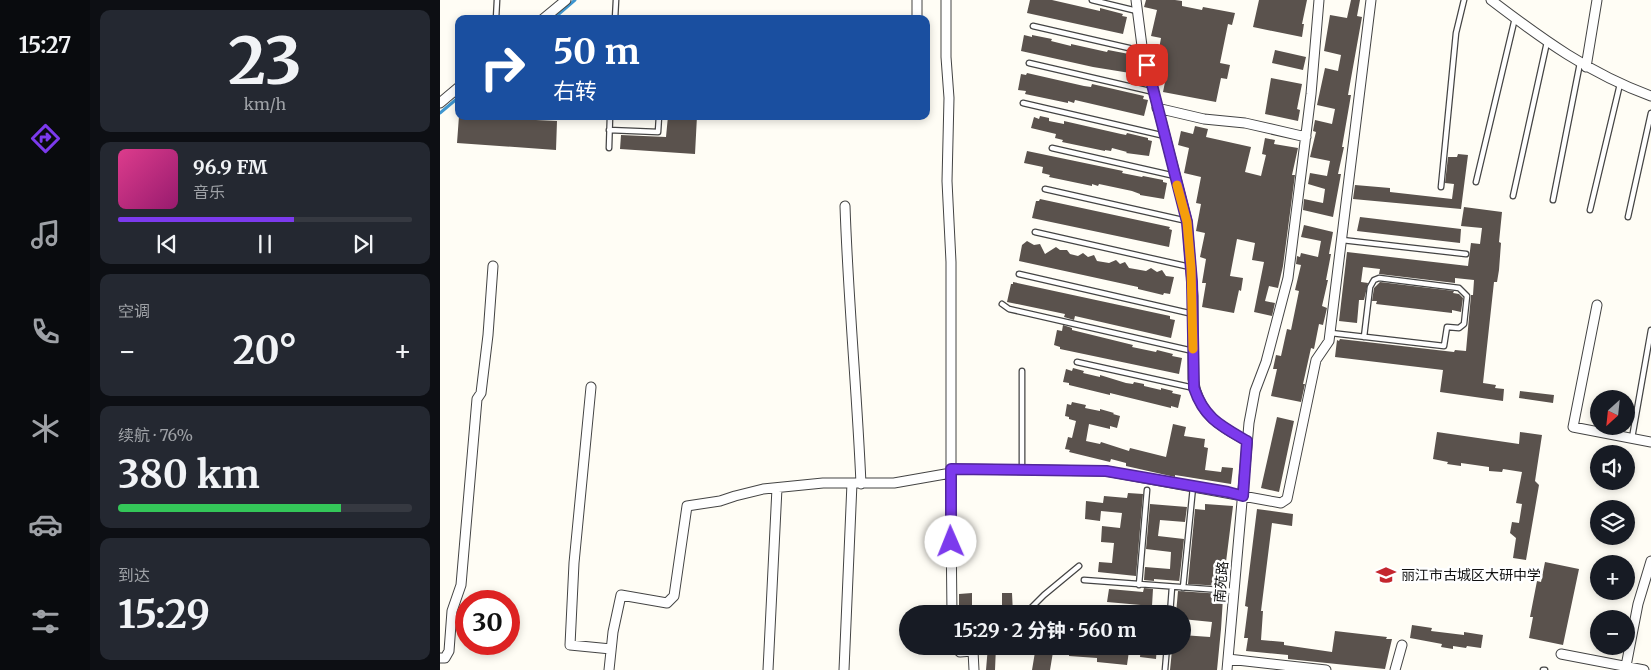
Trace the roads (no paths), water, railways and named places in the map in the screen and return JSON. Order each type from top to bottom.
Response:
[{"type":"street","points":[[548,15],[566,0]]},
{"type":"street","points":[[917,0],[917,15]]},
{"type":"street","points":[[946,0],[951,262],[952,605]]},
{"type":"street","points":[[1136,0],[1144,52],[1187,222],[1193,314],[1194,388],[1200,404],[1211,419],[1247,441]]},
{"type":"street","name":"南苑路","points":[[1227,670],[1248,423],[1255,391],[1266,362],[1288,278],[1306,137],[1319,0]]},
{"type":"street","points":[[609,670],[613,632],[621,595],[667,603],[674,596],[687,506],[720,502],[751,491],[823,483],[894,484],[951,471],[1106,471],[1281,503],[1288,497],[1316,360],[1328,344],[1331,333],[1371,0]]},
{"type":"street","points":[[1491,0],[1547,42],[1583,65],[1620,84],[1651,96]]},
{"type":"street","points":[[1583,65],[1597,0]]},
{"type":"street","points":[[440,103],[455,90]]},
{"type":"street","points":[[1158,108],[1204,119],[1245,123],[1306,137]]},
{"type":"street","points":[[844,670],[857,483],[858,416],[847,282],[845,206]]},
{"type":"street","points":[[440,658],[445,658],[449,651],[451,617],[461,586],[477,399],[481,393],[488,335],[493,266]]},
{"type":"street","points":[[1597,305],[1574,427],[1651,442]]},
{"type":"street","points":[[591,387],[574,563],[570,645],[611,648]]},
{"type":"street","points":[[768,670],[777,488]]},
{"type":"street","points":[[1626,666],[1638,604],[1651,561]]},
{"type":"street","points":[[1395,670],[1402,646]]},
{"type":"street","points":[[1561,654],[1644,670]]},
{"type":"street","points":[[974,655],[974,670]]},
{"type":"street","points":[[1228,659],[1326,670]]},
{"type":"lane","points":[[496,0],[496,15]]},
{"type":"lane","points":[[615,15],[616,0]]},
{"type":"lane","points":[[1092,0],[1137,11]]},
{"type":"lane","points":[[1441,187],[1456,33],[1464,0]]},
{"type":"lane","points":[[1476,182],[1515,18]]},
{"type":"lane","points":[[1032,26],[1144,52]]},
{"type":"lane","points":[[1513,196],[1547,42]]},
{"type":"lane","points":[[1029,63],[1154,92]]},
{"type":"lane","points":[[1553,200],[1583,65]]},
{"type":"lane","points":[[1590,210],[1620,84]]},
{"type":"lane","points":[[1023,103],[1165,136]]},
{"type":"lane","points":[[1628,217],[1651,113]]},
{"type":"lane","points":[[609,148],[610,120]]},
{"type":"lane","points":[[610,130],[658,132],[659,120]]},
{"type":"lane","points":[[1052,148],[1175,176]]},
{"type":"lane","points":[[1045,189],[1187,222]]},
{"type":"lane","points":[[1035,232],[1191,268]]},
{"type":"lane","points":[[1342,240],[1466,254]]},
{"type":"lane","points":[[1019,274],[1193,314]]},
{"type":"lane","points":[[1331,333],[1364,337],[1444,346],[1447,327],[1459,328],[1465,321],[1467,296],[1459,288],[1379,278],[1374,280],[1370,287],[1364,337]]},
{"type":"lane","points":[[1002,304],[1009,309],[1193,352]]},
{"type":"lane","points":[[1632,438],[1651,330]]},
{"type":"lane","points":[[1077,362],[1194,388]]},
{"type":"lane","points":[[1022,371],[1022,470]]},
{"type":"lane","points":[[1183,588],[1193,486]]},
{"type":"lane","points":[[1139,584],[1147,490]]},
{"type":"lane","points":[[1034,605],[1079,566]]},
{"type":"lane","points":[[1084,580],[1234,591]]},
{"type":"lane","points":[[1171,605],[1172,587]]},
{"type":"lane","points":[[1165,670],[1166,655]]},
{"type":"waterway","points":[[558,15],[575,0]]},
{"type":"waterway","points":[[440,113],[455,100]]},
{"type":"place","name":"丽江市古城区大研中学","points":[[1386,575]]}]
